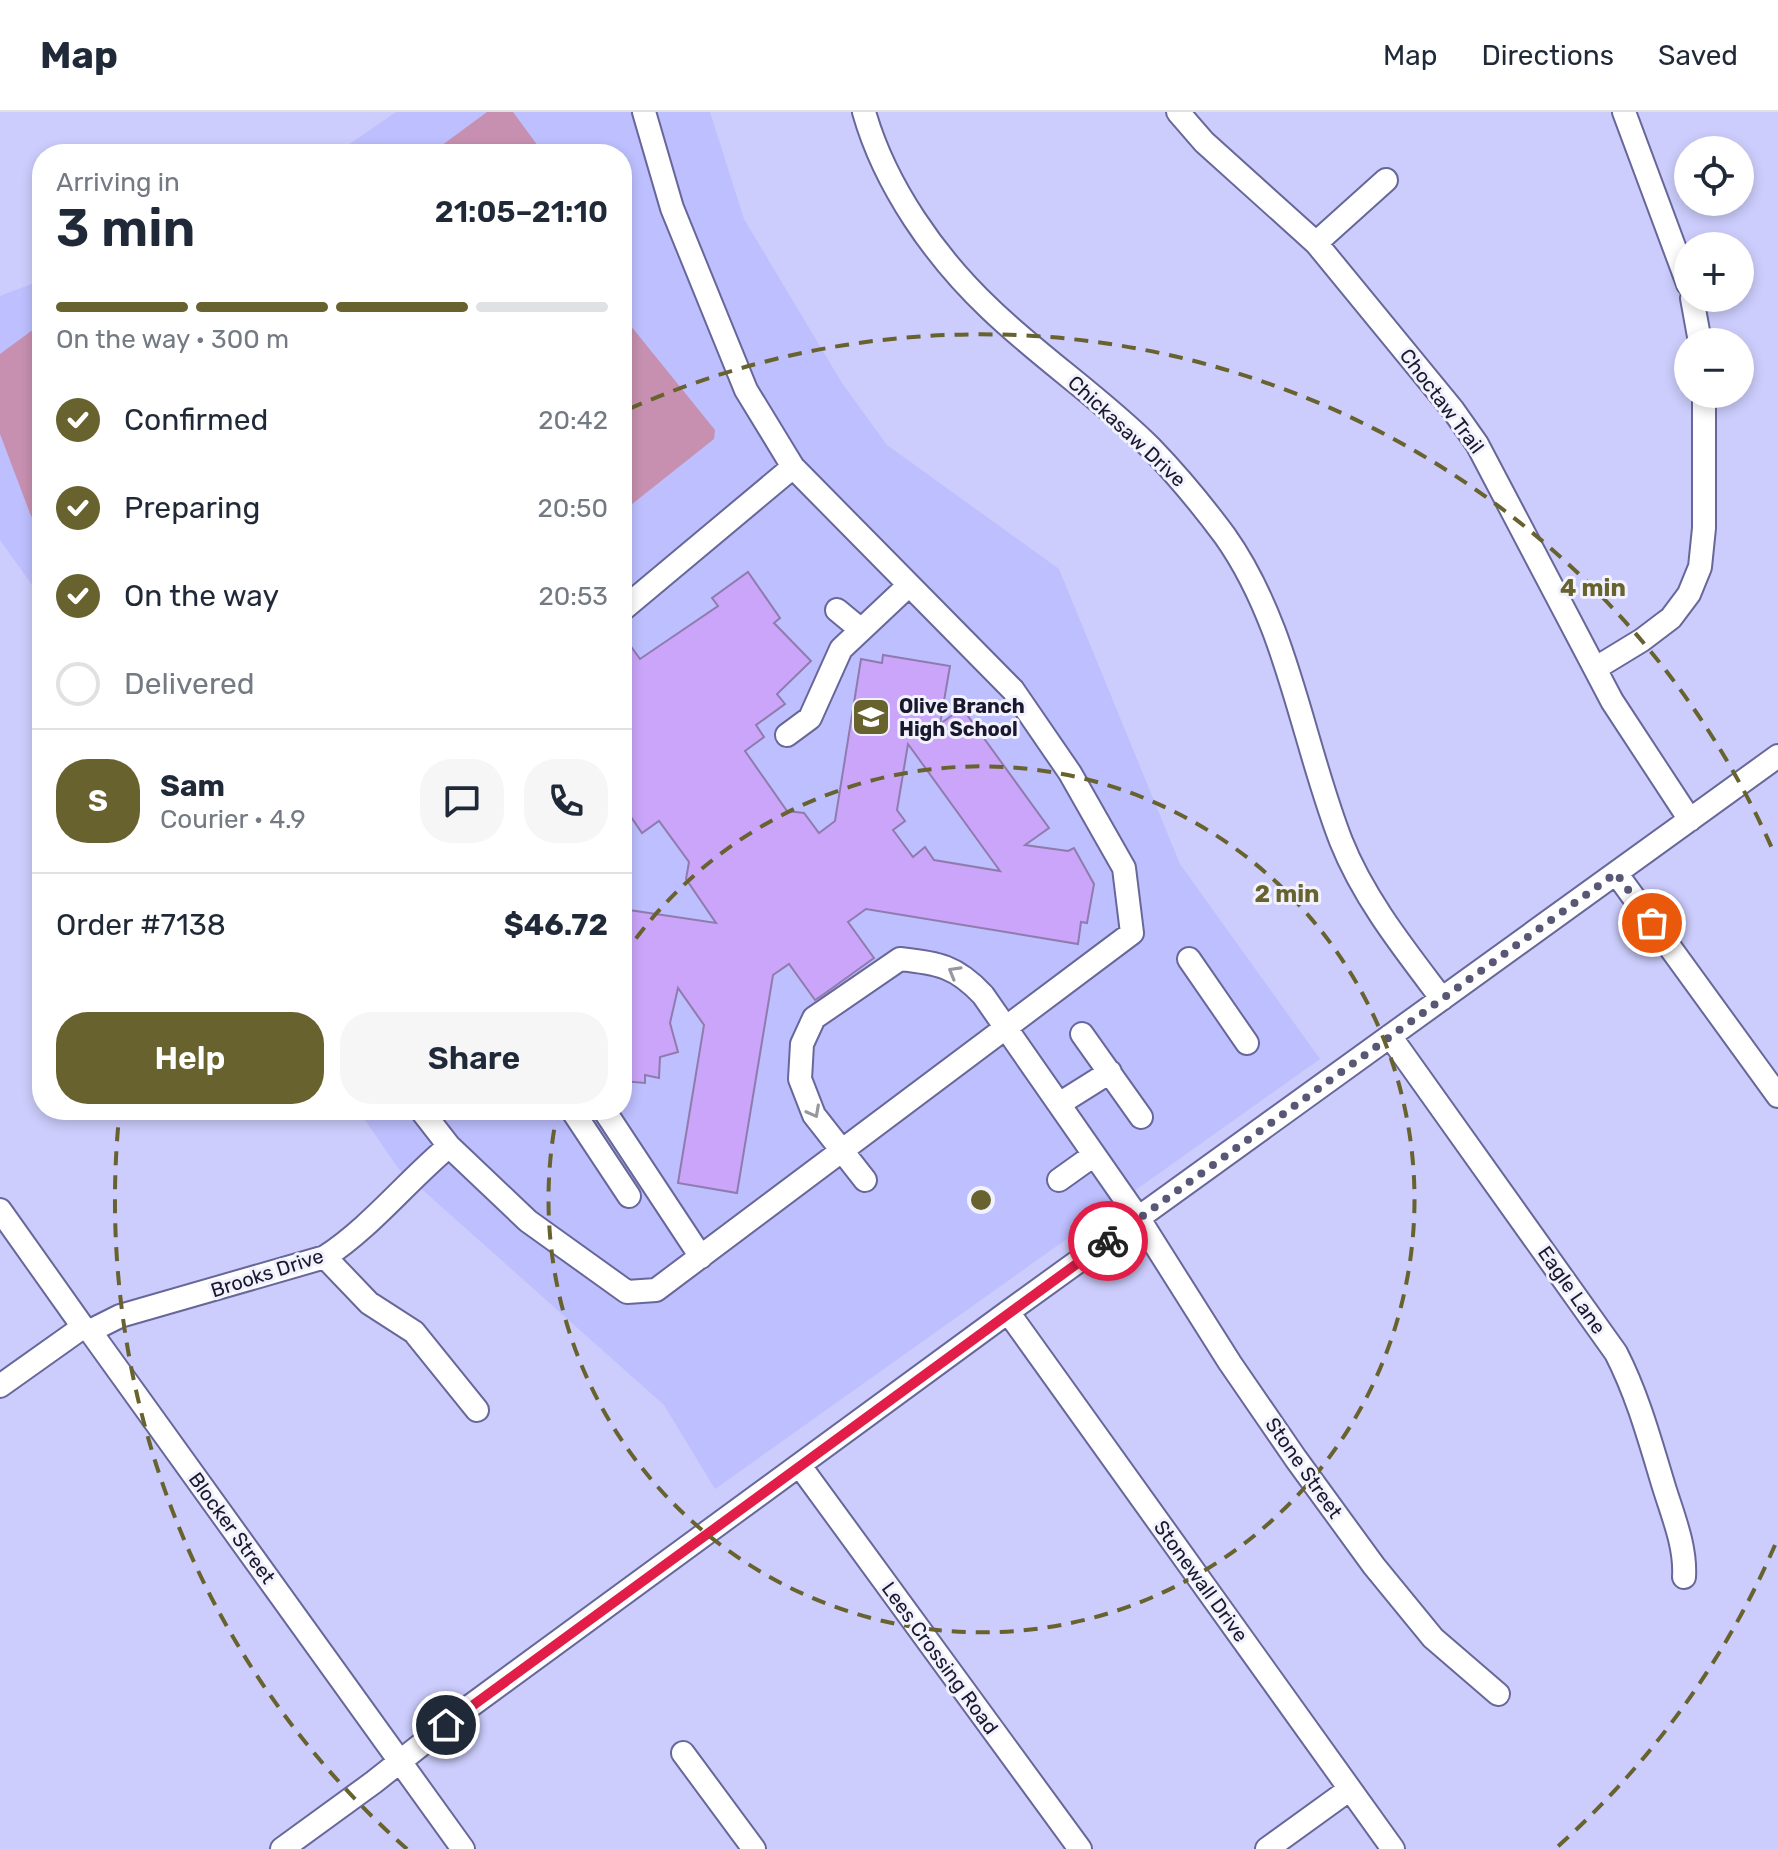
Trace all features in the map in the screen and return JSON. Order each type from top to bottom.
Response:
[{"type":"street","points":[[429,1120],[449,1146],[528,1221],[627,1292],[656,1290],[1132,933],[1124,868],[1070,773],[1013,690],[793,467],[746,390],[672,208],[644,112]]},
{"type":"street","name":"Chickasaw Drive","points":[[864,112],[897,188],[958,276],[991,310],[1148,446],[1187,486],[1228,541],[1269,623],[1342,845],[1393,934],[1442,999]]},
{"type":"street","name":"Choctaw Trail","points":[[1178,112],[1204,142],[1316,243],[1453,410],[1477,444],[1612,701],[1690,820]]},
{"type":"street","points":[[1624,112],[1674,246]]},
{"type":"street","points":[[1316,243],[1386,180]]},
{"type":"street","points":[[1596,668],[1671,618],[1689,594],[1700,567],[1704,528],[1704,408]]},
{"type":"street","points":[[632,602],[793,467]]},
{"type":"street","points":[[742,510],[758,527]]},
{"type":"street","points":[[787,735],[810,718],[841,649],[909,585]]},
{"type":"street","points":[[837,610],[860,629]]},
{"type":"street","points":[[282,1849],[469,1707],[1008,1312],[1778,756]]},
{"type":"street","points":[[1616,873],[1778,1096]]},
{"type":"street","name":"Stone Street","points":[[865,1180],[814,1115],[800,1079],[802,1044],[814,1018],[900,959],[939,963],[961,975],[983,995],[1139,1219],[1230,1363],[1374,1566],[1433,1638],[1498,1694]]},
{"type":"street","points":[[1189,959],[1247,1043]]},
{"type":"street","points":[[1082,1034],[1141,1117]]},
{"type":"street","name":"Eagle Lane","points":[[1390,1036],[1616,1353],[1651,1437],[1678,1532],[1685,1565],[1684,1577]]},
{"type":"street","points":[[1059,1104],[1110,1072]]},
{"type":"street","points":[[579,1120],[629,1196]]},
{"type":"street","points":[[611,1120],[701,1257]]},
{"type":"street","name":"Brooks Drive","points":[[0,1386],[86,1329],[120,1316],[325,1257],[349,1241],[418,1172],[449,1146]]},
{"type":"street","points":[[1059,1180],[1094,1155]]},
{"type":"street","name":"Blocker Street","points":[[0,1210],[463,1849]]},
{"type":"street","points":[[325,1257],[369,1303],[414,1332],[477,1410]]},
{"type":"street","name":"Stonewall Drive","points":[[1008,1312],[1393,1849]]},
{"type":"street","name":"Lees Crossing Road","points":[[800,1466],[1080,1849]]},
{"type":"street","points":[[683,1753],[754,1849]]},
{"type":"street","points":[[1267,1849],[1350,1789]]},
{"type":"shaded area","name":"Olive Branch High School","points":[[396,112],[710,112],[744,219],[842,383],[887,445],[1059,569],[1180,864],[1320,1059],[715,1489],[664,1405],[398,1168],[365,1120],[632,1120],[632,144],[350,144]]},
{"type":"shaded area","points":[[487,112],[513,112],[537,144],[444,144]]},
{"type":"shaded area","points":[[32,284],[32,585],[0,540],[0,296]]},
{"type":"shaded area","points":[[632,327],[715,430],[714,439],[632,504]]},
{"type":"shaded area","points":[[32,330],[32,517],[0,434],[0,354]]},
{"type":"building","points":[[748,572],[780,618],[774,623],[811,661],[777,694],[785,704],[756,725],[764,737],[745,751],[787,811],[804,813],[819,833],[835,821],[861,659],[882,663],[883,655],[950,666],[940,724],[962,708],[1049,828],[1025,845],[1068,851],[1074,848],[1094,884],[1087,923],[1081,922],[1078,944],[866,909],[848,922],[874,958],[824,994],[815,1000],[789,964],[773,975],[737,1193],[678,1183],[704,1025],[678,988],[670,1023],[678,1052],[660,1057],[659,1078],[645,1075],[645,1083],[632,1082],[632,910],[716,923],[686,879],[689,862],[659,821],[642,833],[632,818],[632,648],[640,659],[718,606],[712,598]],"holes":[[[908,744],[1000,871],[934,860],[925,847],[913,857],[893,830],[905,821],[897,810]]]},
{"type":"way so far","points":[[1108,1241],[1616,873],[1652,923]]},
{"type":"place","name":"Olive Branch High School","points":[[871,717]]},
{"type":"route","points":[[446,1725],[1108,1241]]}]
